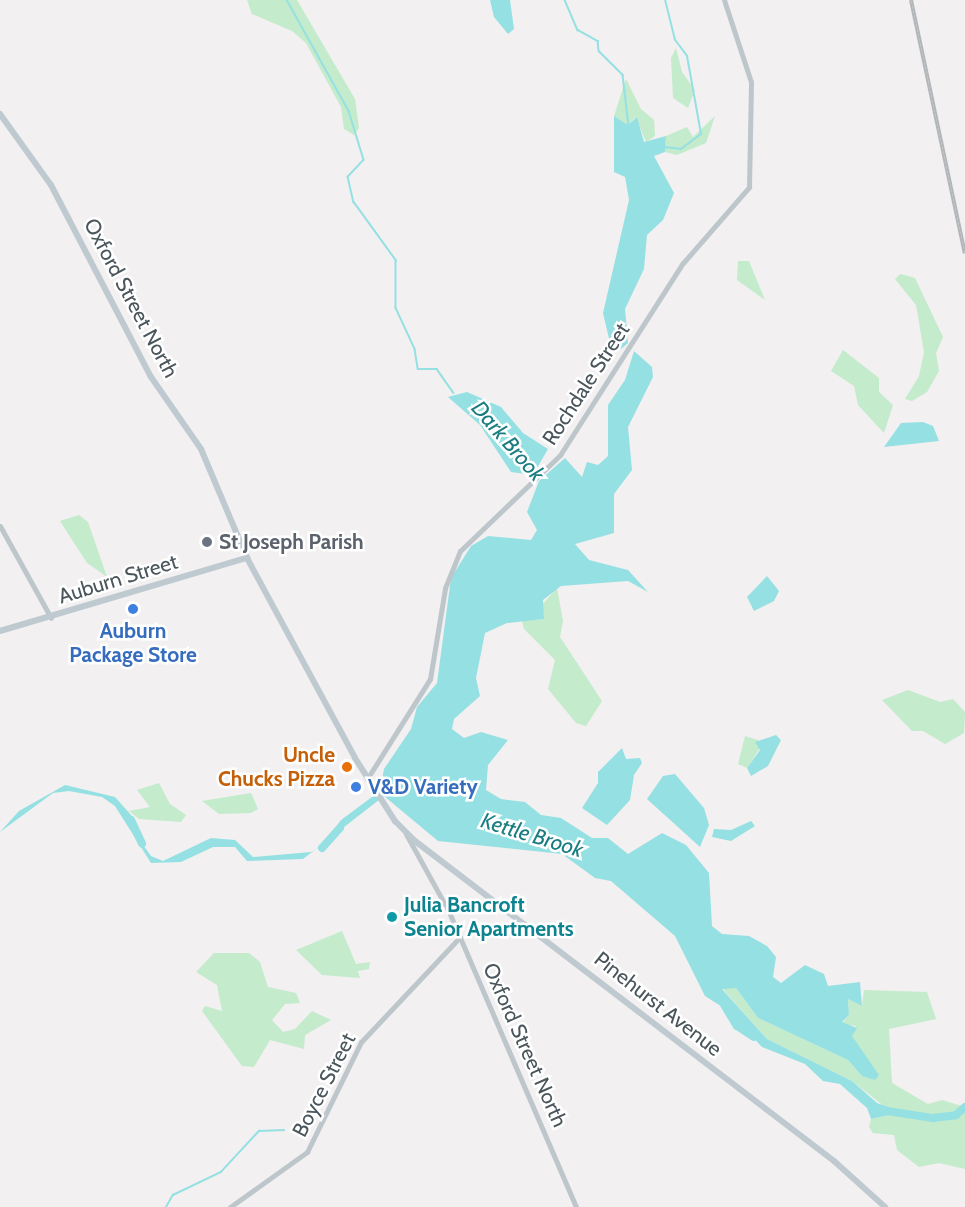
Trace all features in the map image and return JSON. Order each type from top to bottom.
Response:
[{"type":"main road","name":"Oxford Street North","points":[[0,114],[51,185],[151,377],[201,449],[247,558],[363,772],[384,805]]},
{"type":"main road","name":"Auburn Street","points":[[0,632],[247,558]]},
{"type":"main road","name":"Pinehurst Avenue","points":[[384,805],[406,834],[655,1021],[885,1207]]},
{"type":"street","name":"Rochdale Street","points":[[367,779],[430,679],[455,559],[541,476],[628,352],[687,258],[751,180],[752,82],[724,0]]},
{"type":"street","points":[[0,526],[51,618]]},
{"type":"street","points":[[363,772],[377,766]]},
{"type":"street","name":"Oxford Street North","points":[[406,834],[460,937],[576,1207]]},
{"type":"street","points":[[424,866],[433,855]]},
{"type":"street","name":"Boyce Street","points":[[230,1207],[307,1152],[361,1042],[460,937]]},
{"type":"green space","points":[[247,0],[297,0],[355,99],[359,128],[354,135],[344,129],[341,107],[306,43],[292,31],[252,14]]},
{"type":"green space","points":[[676,48],[682,72],[695,90],[688,108],[673,98],[671,58]]},
{"type":"green space","points":[[626,79],[641,109],[654,120],[655,136],[646,142],[636,117],[628,125],[614,116]]},
{"type":"green space","points":[[715,116],[706,143],[677,155],[665,152],[666,136],[687,127],[693,137]]},
{"type":"green space","points":[[738,261],[749,261],[765,300],[737,280]]},
{"type":"green space","points":[[900,274],[915,278],[943,337],[936,353],[939,371],[927,392],[912,401],[905,399],[919,376],[924,352],[916,305],[895,279]]},
{"type":"green space","points":[[843,350],[879,378],[879,392],[893,405],[884,433],[858,405],[854,386],[831,371]]},
{"type":"green space","points":[[79,515],[88,522],[107,577],[87,563],[60,521]]},
{"type":"green space","points":[[557,588],[563,621],[560,637],[602,701],[586,726],[576,723],[548,689],[555,660],[524,629],[522,621],[544,619],[541,606]]},
{"type":"green space","points":[[908,690],[940,702],[953,699],[965,712],[964,733],[945,744],[923,731],[912,731],[882,700]]},
{"type":"green space","points":[[745,736],[758,740],[760,748],[747,768],[738,764]]},
{"type":"green space","points":[[159,783],[170,804],[186,815],[181,822],[139,819],[129,811],[150,807],[137,790]]},
{"type":"green space","points":[[251,793],[258,809],[251,813],[219,814],[202,801]]},
{"type":"green space","points":[[342,931],[356,964],[370,962],[369,969],[358,971],[360,978],[322,975],[296,950]]},
{"type":"green space","points":[[214,953],[249,953],[260,962],[268,987],[296,993],[300,1003],[285,1004],[272,1020],[283,1032],[295,1029],[312,1011],[331,1020],[305,1035],[304,1049],[270,1040],[254,1067],[242,1066],[202,1011],[205,1006],[222,1011],[217,985],[196,972]]},
{"type":"green space","points":[[722,988],[736,988],[758,1018],[848,1060],[862,1076],[877,1072],[861,1056],[852,1036],[856,1026],[842,1024],[849,1015],[848,999],[862,1006],[864,990],[927,992],[936,1019],[889,1029],[892,1083],[928,1104],[942,1100],[965,1107],[965,1169],[939,1163],[919,1167],[897,1150],[894,1135],[873,1133],[869,1127],[871,1119],[894,1114],[852,1081],[767,1039]]},
{"type":"water","points":[[490,0],[510,0],[514,29],[508,34],[494,17]]},
{"type":"water","points":[[614,116],[628,125],[637,117],[644,142],[666,136],[665,152],[654,156],[674,193],[663,220],[647,235],[644,269],[625,309],[628,343],[621,349],[610,343],[603,313],[629,200],[625,177],[614,172]]},
{"type":"water","points":[[634,351],[652,367],[653,377],[628,427],[632,470],[614,494],[614,533],[575,544],[589,560],[628,570],[648,592],[628,581],[561,586],[543,600],[544,619],[507,623],[485,633],[476,678],[480,696],[454,719],[452,729],[464,738],[481,732],[508,740],[488,765],[486,790],[501,799],[525,802],[541,815],[561,818],[592,838],[608,838],[628,854],[662,833],[686,845],[709,873],[712,926],[722,934],[749,936],[767,946],[776,957],[773,977],[781,983],[805,965],[824,974],[828,986],[860,982],[862,1006],[848,999],[849,1015],[842,1022],[857,1028],[852,1036],[879,1075],[875,1080],[862,1076],[848,1060],[758,1018],[736,988],[722,989],[767,1039],[852,1081],[877,1103],[897,1110],[894,1114],[871,1119],[867,1108],[840,1084],[823,1081],[805,1064],[762,1047],[727,1010],[705,996],[675,936],[611,881],[595,878],[562,854],[438,841],[384,796],[323,844],[341,820],[380,791],[384,769],[411,729],[417,707],[437,683],[451,578],[471,546],[488,536],[531,540],[537,530],[527,512],[539,481],[565,458],[582,477],[587,462],[598,465],[608,456],[608,405],[625,380]]},
{"type":"water","points":[[467,392],[501,407],[523,433],[548,449],[533,475],[511,472],[480,425],[448,397]]},
{"type":"water","points":[[923,422],[933,426],[939,441],[884,447],[901,423]]},
{"type":"water","points":[[767,576],[779,591],[774,601],[754,611],[747,597]]},
{"type":"water","points":[[776,735],[781,740],[768,766],[751,776],[747,768],[760,750],[755,742]]},
{"type":"water","points":[[622,748],[626,759],[640,758],[642,763],[634,775],[630,800],[607,825],[582,808],[598,783],[598,772]]},
{"type":"water","points":[[675,774],[704,808],[709,825],[700,847],[647,799],[663,776]]},
{"type":"water","points":[[65,785],[115,797],[131,815],[136,835],[151,856],[163,861],[211,838],[235,840],[253,857],[311,852],[315,849],[303,859],[247,861],[235,847],[213,847],[181,862],[151,863],[115,806],[102,797],[69,791],[53,793],[0,832],[19,811]]},
{"type":"water","points":[[751,821],[755,826],[731,841],[712,837],[714,829],[731,830]]},
{"type":"waterway","name":"Dark Brook","points":[[287,0],[349,111],[364,160],[348,177],[354,202],[396,260],[396,308],[415,349],[418,369],[437,369],[454,393]]},
{"type":"waterway","points":[[565,0],[578,30],[598,41],[599,51],[623,75],[629,126]]},
{"type":"waterway","points":[[665,0],[675,40],[687,56],[701,134],[681,149],[665,147]]},
{"type":"waterway","name":"Kettle Brook","points":[[131,820],[142,844]]},
{"type":"waterway","name":"Kettle Brook","points":[[322,848],[340,828]]},
{"type":"waterway","name":"Kettle Brook","points":[[723,1003],[737,1026],[754,1037]]},
{"type":"waterway","name":"Kettle Brook","points":[[887,1111],[933,1118],[956,1115],[965,1107]]},
{"type":"waterway","points":[[166,1207],[173,1195],[221,1172],[259,1131],[284,1130]]},
{"type":"railway","points":[[911,0],[965,253]]},
{"type":"place","name":"St Joseph Parish","points":[[207,542]]},
{"type":"place","name":"Auburn Package Store","points":[[133,609]]},
{"type":"place","name":"Uncle Chucks Pizza","points":[[347,767]]},
{"type":"place","name":"V&D Variety","points":[[356,787]]},
{"type":"place","name":"Julia Bancroft Senior Apartments","points":[[392,917]]}]
